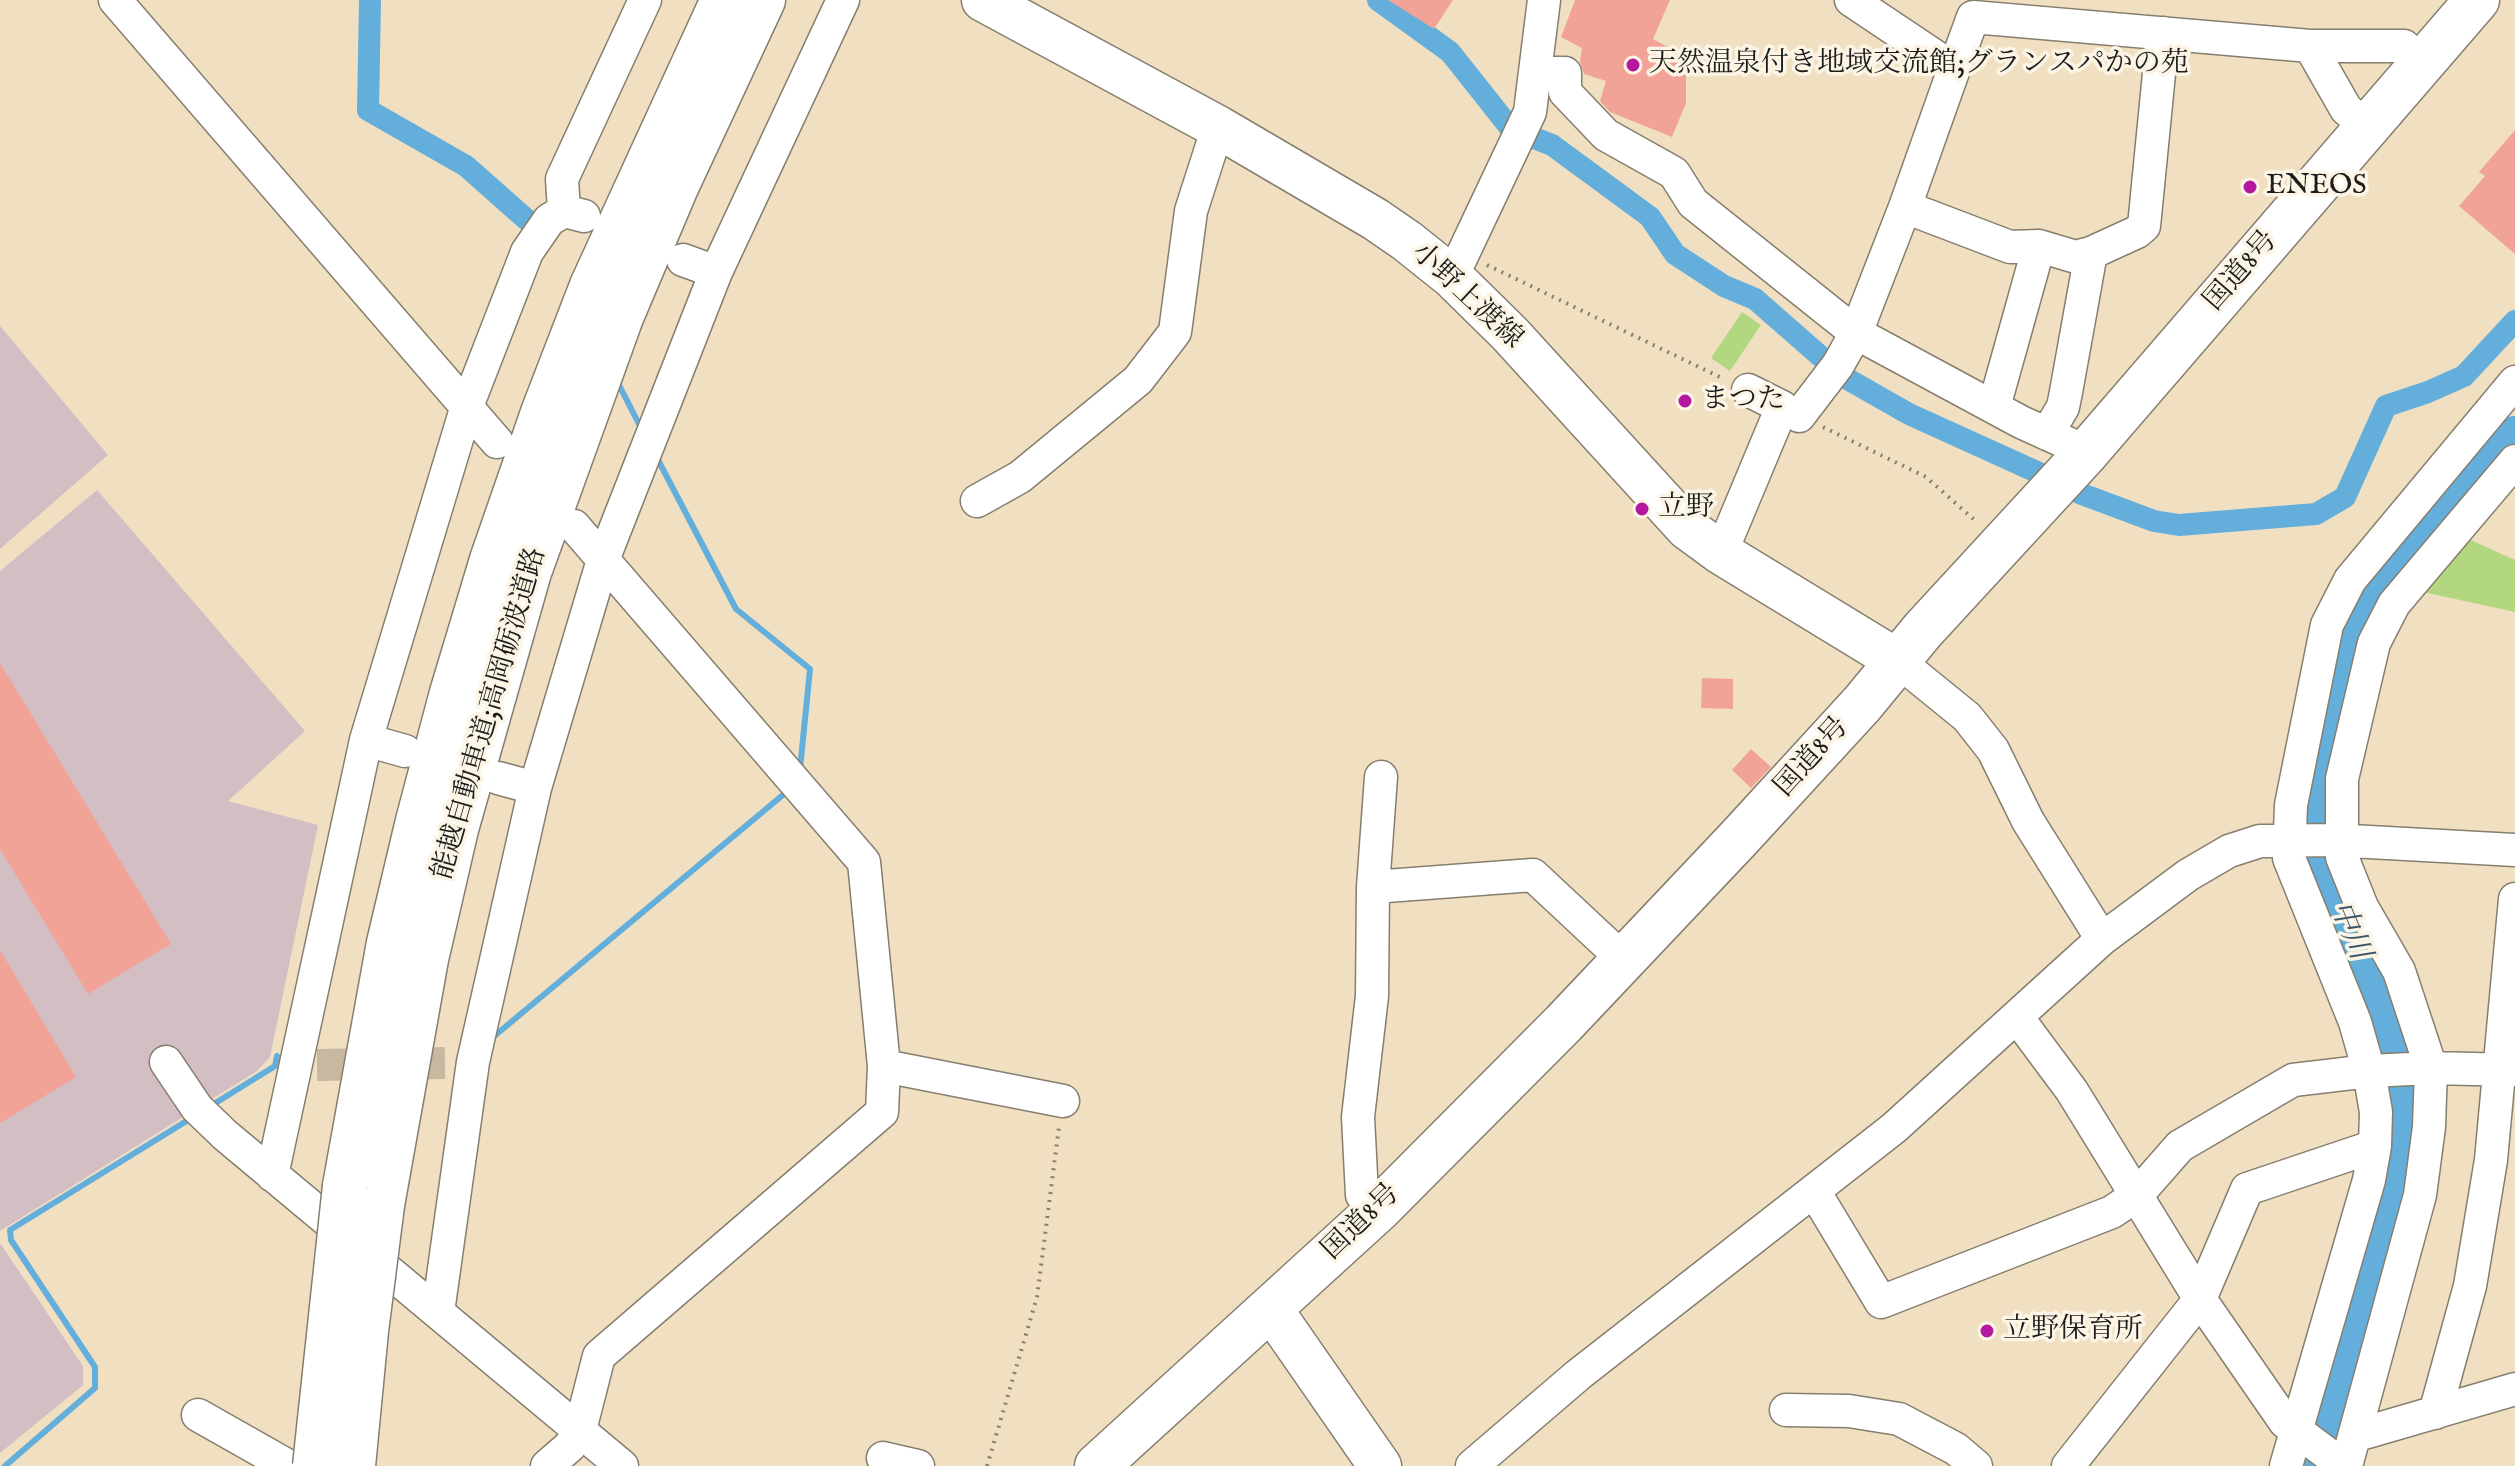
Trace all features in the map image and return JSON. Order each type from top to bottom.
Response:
[{"type":"highway","name":"能越自動車道;高岡砺波道路","points":[[315,1466],[363,1196],[389,943],[452,693],[492,560],[543,413],[592,286],[723,0]]},
{"type":"highway","name":"能越自動車道;高岡砺波道路","points":[[353,1466],[366,1331],[363,1196],[464,798],[529,572],[621,317],[676,187],[763,0]]},
{"type":"highway","name":"国道8号","points":[[1097,1466],[1379,1209],[1624,960],[1739,838],[2087,452],[2477,0]]},
{"type":"main road","name":"小野上渡線","points":[[1003,5],[1457,266],[1510,334],[1687,528],[1721,553],[1898,661]]},
{"type":"main road","points":[[1271,1309],[1380,1466]]},
{"type":"street","points":[[115,0],[497,442]]},
{"type":"street","points":[[272,1175],[305,1066],[366,740],[466,409],[527,252],[549,220],[574,214],[562,179],[645,0]]},
{"type":"street","points":[[438,1312],[463,1063],[535,788],[603,560],[716,272],[843,0]]},
{"type":"street","points":[[1457,266],[1530,112],[1544,0]]},
{"type":"street","points":[[1851,0],[1954,69]]},
{"type":"street","points":[[1910,40],[1973,17],[2310,46],[2404,46],[2423,63]]},
{"type":"street","points":[[1721,553],[1791,411],[1836,369],[1856,333],[1973,17]]},
{"type":"street","points":[[1905,207],[2010,247],[2039,246],[2076,257],[2137,232],[2144,226],[2163,33]]},
{"type":"street","points":[[2310,46],[2346,109],[2367,127]]},
{"type":"street","points":[[1535,73],[1565,73],[1565,92],[1606,135],[1674,173],[1693,203],[1856,333],[1994,407],[2087,452]]},
{"type":"street","points":[[977,501],[1020,477],[1138,380],[1175,332],[1191,211],[1218,127]]},
{"type":"street","points":[[1994,407],[2039,246]]},
{"type":"street","points":[[2047,434],[2063,407],[2091,253]]},
{"type":"street","points":[[683,260],[716,272]]},
{"type":"street","points":[[2286,1466],[2302,1434],[2330,1310],[2369,1180],[2375,1146],[2374,1071],[2289,858],[2294,840],[2291,805],[2327,625],[2350,580],[2515,382]]},
{"type":"street","points":[[1748,390],[1791,411]]},
{"type":"street","points":[[2345,1456],[2420,1195],[2429,1127],[2426,1069],[2399,971],[2362,907],[2337,840],[2342,779],[2374,643],[2394,604],[2515,461]]},
{"type":"street","points":[[547,1466],[570,1446],[580,1430],[599,1356],[882,1112],[884,1066],[864,862],[574,526]]},
{"type":"street","points":[[1898,661],[1967,717],[1993,750],[2028,821],[2102,939]]},
{"type":"street","points":[[366,740],[405,751]]},
{"type":"street","points":[[1379,1209],[1362,1195],[1358,1117],[1372,996],[1373,887],[1381,777]]},
{"type":"street","points":[[498,778],[535,788]]},
{"type":"street","points":[[1472,1466],[1578,1375],[1894,1128],[2102,939],[2188,875],[2229,851],[2260,841],[2337,840],[2515,850]]},
{"type":"street","points":[[1373,887],[1533,875],[1624,960]]},
{"type":"street","points":[[2435,1413],[2470,1286],[2508,1070],[2515,899]]},
{"type":"street","points":[[2017,1017],[2072,1091],[2200,1299],[2285,1422],[2345,1456]]},
{"type":"street","points":[[166,1062],[197,1108],[225,1135],[622,1466]]},
{"type":"street","points":[[884,1066],[1063,1101]]},
{"type":"street","points":[[1814,1191],[1881,1302],[2112,1212],[2137,1195],[2180,1146],[2293,1080],[2374,1071],[2508,1070]]},
{"type":"street","points":[[2068,1466],[2200,1299],[2247,1189],[2375,1146]]},
{"type":"street","points":[[2345,1456],[2435,1413],[2515,1389]]},
{"type":"street","points":[[1786,1410],[1849,1411],[1899,1419],[1956,1449],[1976,1466]]},
{"type":"street","points":[[198,1415],[288,1466]]},
{"type":"street","points":[[883,1458],[918,1466]]},
{"type":"path","points":[[1457,266],[1748,390]]},
{"type":"path","points":[[1791,411],[1926,477],[2002,544]]},
{"type":"path","points":[[987,1466],[1037,1297],[1063,1101]]},
{"type":"shaded area","points":[[0,326],[108,455],[0,549]]},
{"type":"shaded area","points":[[97,490],[305,731],[228,801],[318,825],[270,1057],[257,1071],[0,1231],[0,571]]},
{"type":"shaded area","points":[[0,1243],[83,1366],[83,1385],[0,1453]]},
{"type":"green space","points":[[1742,312],[1761,325],[1730,371],[1711,358]]},
{"type":"green space","points":[[2462,536],[2515,560],[2515,612],[2423,592]]},
{"type":"building","points":[[1388,0],[1453,0],[1434,29]]},
{"type":"building","name":"天然温泉付き地域交流館;グランスパかの苑","points":[[1575,0],[1670,0],[1653,39],[1686,57],[1686,103],[1672,137],[1610,112],[1600,101],[1606,81],[1584,74],[1580,62],[1582,48],[1561,37]]},
{"type":"building","points":[[2515,130],[2515,254],[2459,206],[2485,176],[2479,172]]},
{"type":"building","points":[[0,663],[171,944],[88,994],[0,849]]},
{"type":"building","points":[[1702,678],[1733,679],[1733,709],[1701,708]]},
{"type":"building","points":[[1751,749],[1771,767],[1751,788],[1732,770]]},
{"type":"building","points":[[0,950],[76,1077],[0,1123]]},
{"type":"waterway","points":[[370,0],[368,110],[466,166],[527,220]]},
{"type":"waterway","points":[[1378,0],[1450,52],[1511,129],[1552,145],[1650,217],[1675,254],[1724,286],[1755,299],[1844,377],[1909,414],[2039,473]]},
{"type":"waterway","points":[[2079,493],[2154,521],[2179,525],[2316,514],[2345,497],[2386,406],[2464,376],[2515,321]]},
{"type":"waterway","points":[[617,381],[641,428]]},
{"type":"waterway","name":"中川","points":[[2322,1466],[2383,1257],[2410,1129],[2391,1030],[2375,1002],[2328,886],[2321,814],[2334,738],[2360,636],[2391,581],[2443,525],[2515,435]]},
{"type":"waterway","points":[[656,456],[736,609],[810,669],[800,769]]},
{"type":"waterway","points":[[492,1038],[790,789]]},
{"type":"waterway","points":[[209,1107],[275,1066],[277,1056]]},
{"type":"waterway","points":[[5,1466],[95,1388],[95,1367],[11,1240],[10,1230],[193,1117]]},
{"type":"tunnel","points":[[317,1065],[452,1063]]},
{"type":"place","name":"天然温泉付き地域交流館;グランスパかの苑","points":[[1633,65]]},
{"type":"place","name":"ENEOS","points":[[2250,187]]},
{"type":"place","name":"まつた","points":[[1685,401]]},
{"type":"place","name":"立野","points":[[1642,509]]},
{"type":"place","name":"立野保育所","points":[[1987,1331]]}]
